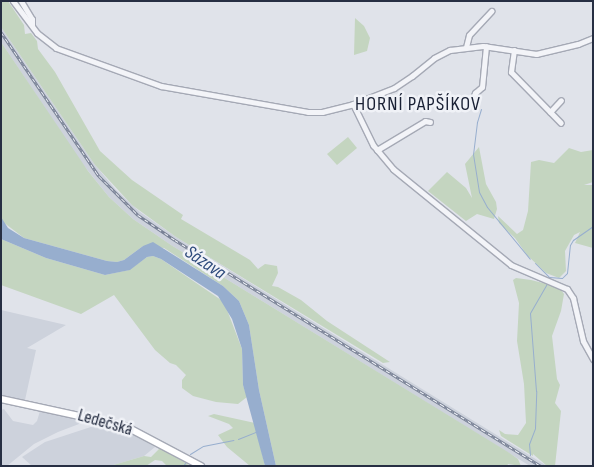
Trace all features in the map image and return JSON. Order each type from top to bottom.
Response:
[{"type":"main road","name":"Ledečská","points":[[1,398],[125,426],[201,466]]},
{"type":"street","points":[[13,1],[32,25],[56,48],[161,86],[308,112],[322,112],[353,104],[394,88],[434,58],[450,50],[486,46],[536,54],[578,44],[593,38]]},
{"type":"street","points":[[22,1],[32,20],[32,25]]},
{"type":"street","points":[[466,47],[469,35],[491,11]]},
{"type":"street","points":[[472,100],[475,93],[482,88],[486,46]]},
{"type":"street","points":[[514,50],[510,72],[561,123]]},
{"type":"street","points":[[550,112],[561,100]]},
{"type":"street","points":[[353,104],[377,150],[393,169],[511,265],[567,288],[573,298],[583,341],[593,359]]},
{"type":"street","points":[[377,150],[425,121],[430,122]]},
{"type":"shaded area","points":[[1,27],[95,165],[116,190],[140,212],[176,237],[547,466],[530,466],[171,245],[133,219],[109,197],[81,162],[1,42]]},
{"type":"shaded area","points":[[1,310],[66,325],[27,348],[36,350],[25,400],[1,395]]},
{"type":"shaded area","points":[[4,409],[13,421],[33,425],[37,421],[40,411],[81,420],[79,424],[34,444],[7,466],[1,466],[1,410]]},
{"type":"shaded area","points":[[100,424],[133,434],[155,447],[144,456],[110,466],[32,466],[22,457],[45,442]]},
{"type":"green space","points":[[1,1],[8,1],[24,25],[25,34],[31,33],[37,41],[38,49],[55,72],[100,151],[132,180],[183,215],[181,219],[250,260],[258,269],[265,264],[277,266],[278,273],[272,286],[278,287],[301,300],[327,321],[390,362],[383,363],[176,237],[132,205],[95,165],[1,27]]},
{"type":"green space","points":[[355,18],[364,26],[370,38],[367,51],[354,55]]},
{"type":"green space","points":[[1,42],[88,171],[109,197],[133,219],[171,245],[508,452],[518,459],[521,466],[508,464],[507,466],[276,466],[259,390],[249,325],[239,301],[223,286],[164,248],[143,246],[124,260],[117,262],[107,261],[24,238],[3,222],[1,217]]},
{"type":"green space","points":[[348,137],[357,148],[337,165],[327,154]]},
{"type":"green space","points":[[479,147],[486,184],[496,202],[497,209],[494,219],[477,214],[466,221],[428,191],[447,172],[466,188],[472,198],[465,164]]},
{"type":"green space","points":[[569,148],[581,152],[593,150],[593,182],[584,185],[593,185],[593,248],[575,243],[580,232],[574,235],[565,251],[566,271],[559,278],[546,273],[527,255],[515,238],[499,223],[498,216],[517,234],[523,230],[528,211],[531,162],[539,160],[554,163]]},
{"type":"green space","points":[[1,239],[46,258],[105,275],[129,270],[147,257],[153,256],[161,259],[224,302],[242,349],[243,385],[247,397],[238,404],[216,402],[193,396],[182,388],[182,380],[186,375],[176,365],[170,363],[155,350],[114,295],[81,314],[1,285]]},
{"type":"green space","points":[[516,278],[559,287],[564,294],[561,311],[552,336],[557,379],[560,385],[555,403],[561,411],[555,466],[547,466],[533,454],[533,456],[501,436],[499,430],[505,434],[518,435],[526,423],[524,384],[517,341],[519,303],[513,280]]},
{"type":"green space","points":[[214,414],[255,423],[265,466],[250,466],[227,447],[218,435],[233,428],[229,424],[208,416]]},
{"type":"green space","points":[[160,448],[188,464],[187,466],[167,466],[162,461],[155,460],[146,466],[110,466],[144,456],[151,457]]},
{"type":"water","points":[[1,217],[8,228],[24,238],[107,261],[117,262],[124,260],[143,246],[153,242],[223,286],[239,301],[249,325],[259,390],[276,466],[265,466],[243,385],[242,349],[232,319],[218,296],[161,259],[153,256],[147,257],[130,270],[105,275],[46,258],[1,239]]},
{"type":"waterway","points":[[481,109],[477,122],[473,154],[479,192],[487,207],[530,259]]},
{"type":"waterway","points":[[535,263],[549,277],[562,278],[567,273],[570,245],[573,240],[593,226]]},
{"type":"waterway","points":[[530,455],[529,444],[535,428],[536,391],[530,313],[547,284]]},
{"type":"waterway","points":[[238,439],[258,431]]},
{"type":"waterway","points":[[190,454],[203,446],[233,440]]},
{"type":"railway","points":[[1,32],[99,176],[138,215],[175,240],[541,466]]},
{"type":"district","name":"HORNÍ PAPŠÍKOV","points":[[418,104]]},
{"type":"water label","name":"Sázava","points":[[205,263]]}]
